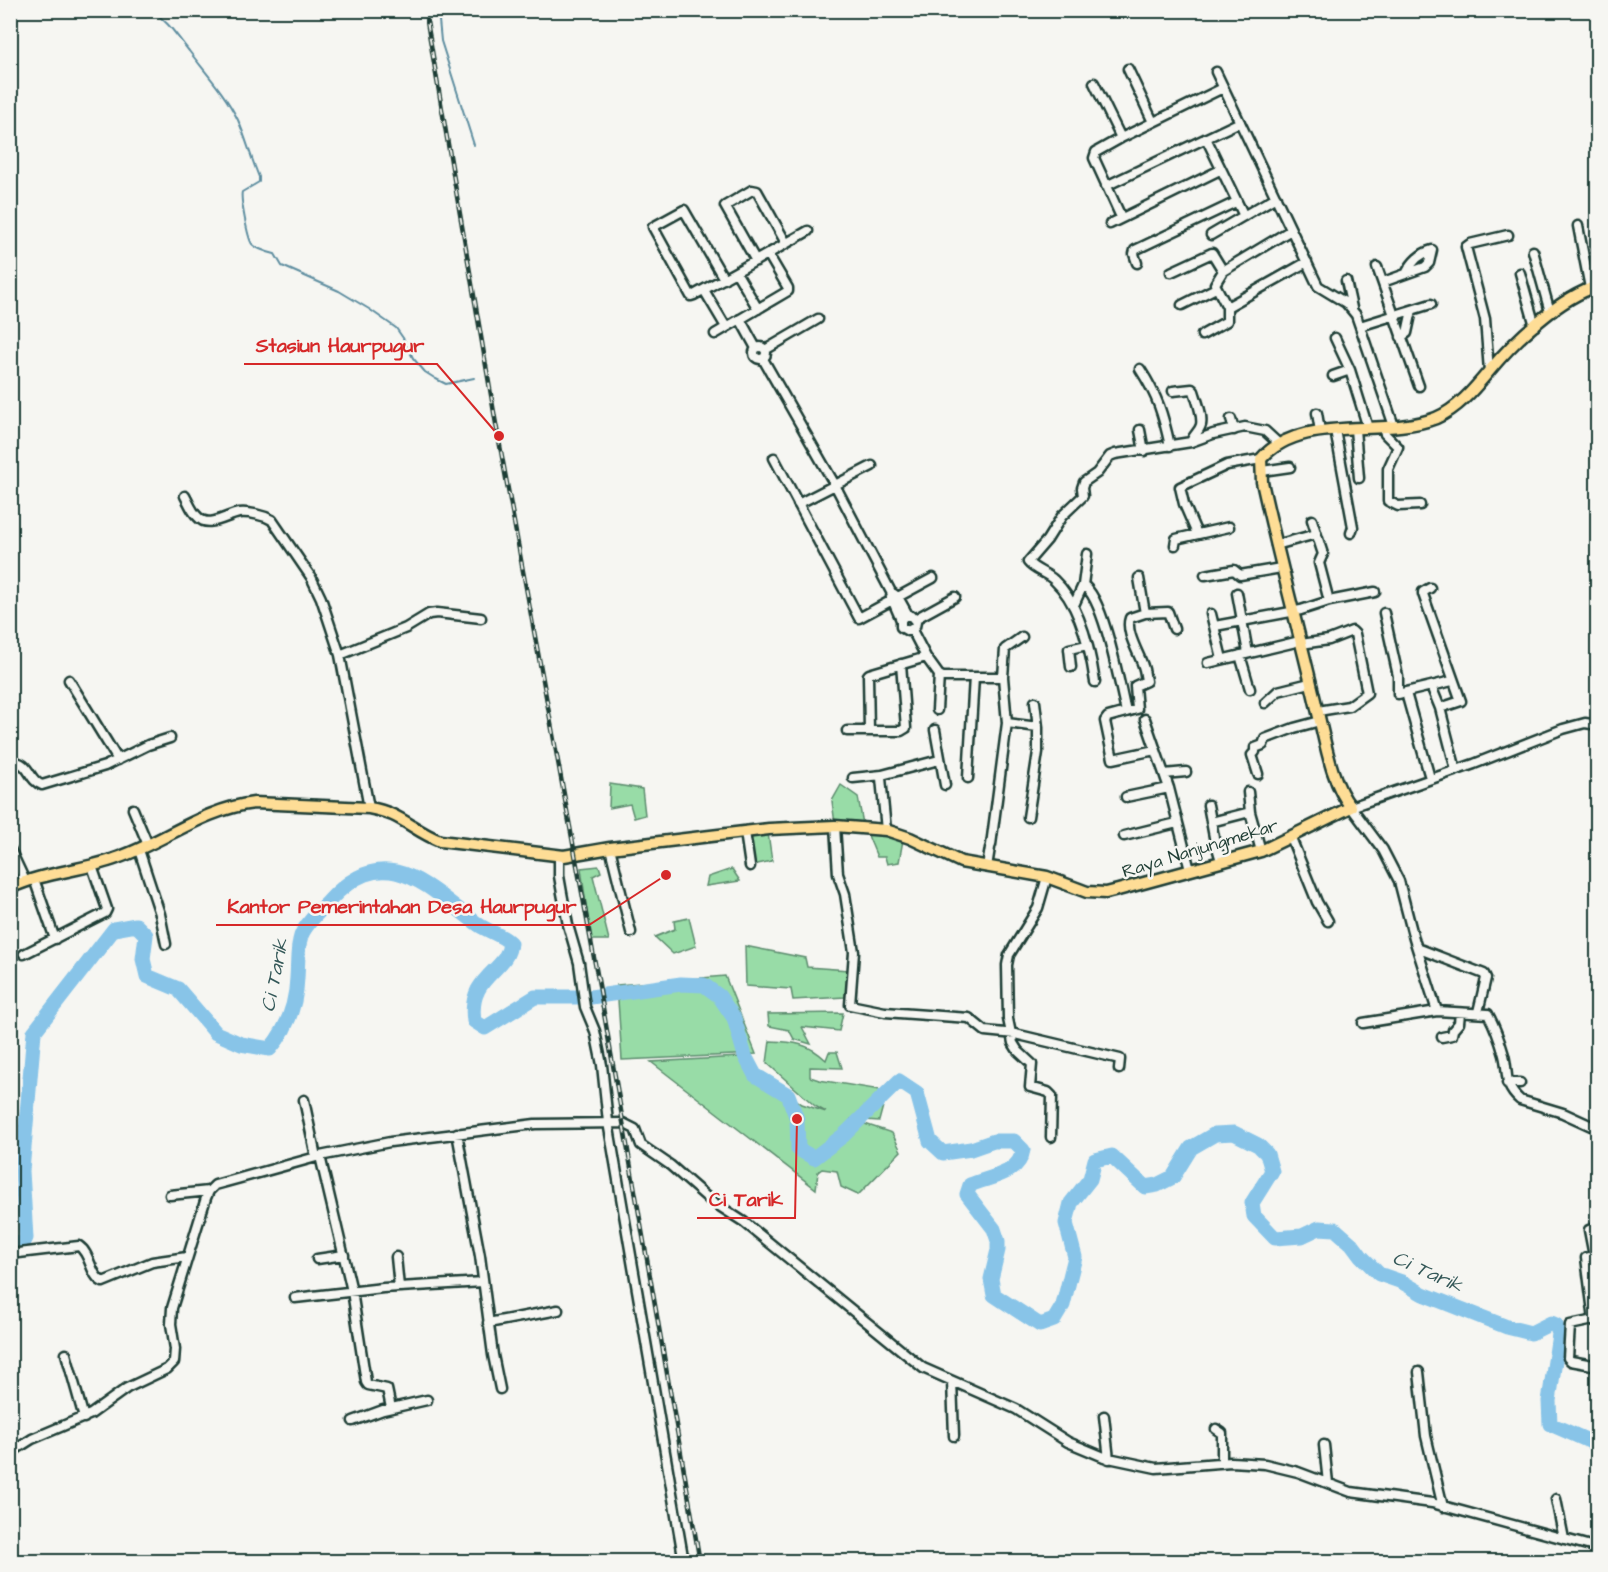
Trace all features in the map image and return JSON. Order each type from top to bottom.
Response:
[{"type":"main road","points":[[1353,810],[1345,800],[1337,781],[1310,683],[1262,482],[1261,459],[1278,443],[1297,436],[1320,431],[1389,427],[1421,422],[1444,414],[1468,395],[1489,371],[1550,312],[1570,297],[1594,287]]},
{"type":"main road","points":[[10,888],[29,880],[92,866],[143,848],[202,818],[237,805],[254,803],[369,808],[387,811],[429,837],[440,841],[559,856],[769,829],[835,826],[886,830],[910,838],[962,862],[1047,877]]},
{"type":"main road","name":"Raya Nanjungmekar","points":[[1047,877],[1087,892],[1106,893],[1261,851],[1353,810]]},
{"type":"street","points":[[1128,69],[1153,122]]},
{"type":"street","points":[[1216,72],[1320,288],[1352,309]]},
{"type":"street","points":[[1094,83],[1121,138]]},
{"type":"street","points":[[1121,217],[1094,158],[1098,150],[1223,88]]},
{"type":"street","points":[[1106,186],[1240,122]]},
{"type":"street","points":[[1206,138],[1244,216]]},
{"type":"street","points":[[1110,224],[1220,170]]},
{"type":"street","points":[[756,261],[725,206],[752,190],[757,191],[786,243]]},
{"type":"street","points":[[1211,235],[1276,197]]},
{"type":"street","points":[[1137,263],[1135,250],[1236,202]]},
{"type":"street","points":[[724,279],[684,210],[653,226],[691,296],[694,296],[756,261],[786,243],[808,231]]},
{"type":"street","points":[[1578,226],[1594,287]]},
{"type":"street","points":[[1202,335],[1227,321],[1227,308],[1215,284],[1223,271],[1291,230]]},
{"type":"street","points":[[1489,371],[1485,319],[1467,248],[1470,244],[1508,235]]},
{"type":"street","points":[[1533,251],[1550,312]]},
{"type":"street","points":[[1171,272],[1211,253],[1223,271]]},
{"type":"street","points":[[715,334],[788,291],[768,254]]},
{"type":"street","points":[[1227,308],[1307,262]]},
{"type":"street","points":[[1377,267],[1419,386]]},
{"type":"street","points":[[736,272],[758,309]]},
{"type":"street","points":[[1383,282],[1407,272]]},
{"type":"street","points":[[1520,273],[1535,326]]},
{"type":"street","points":[[1346,281],[1352,309],[1360,326],[1389,427],[1385,435],[1398,447],[1388,469],[1388,501],[1398,506],[1420,505]]},
{"type":"street","points":[[1182,305],[1216,288]]},
{"type":"street","points":[[704,290],[726,327]]},
{"type":"street","points":[[1360,326],[1431,304]]},
{"type":"street","points":[[1401,337],[1407,333],[1412,310]]},
{"type":"street","points":[[740,319],[761,352],[894,597],[908,618],[916,624],[912,630]]},
{"type":"street","points":[[761,352],[818,319]]},
{"type":"street","points":[[1335,338],[1350,370],[1368,428]]},
{"type":"street","points":[[1140,369],[1154,391],[1161,408],[1170,446]]},
{"type":"street","points":[[1333,376],[1350,370]]},
{"type":"street","points":[[1173,391],[1192,389],[1194,391],[1201,415],[1201,426],[1192,437],[1191,442]]},
{"type":"street","points":[[1317,414],[1320,431]]},
{"type":"street","points":[[1231,419],[1234,430]]},
{"type":"street","points":[[1095,682],[1087,645],[1074,605],[1054,579],[1029,565],[1028,561],[1047,540],[1062,516],[1083,496],[1083,486],[1088,477],[1097,473],[1110,456],[1191,442],[1245,427],[1265,431],[1278,443]]},
{"type":"street","points":[[1355,429],[1359,478]]},
{"type":"street","points":[[1140,430],[1144,451]]},
{"type":"street","points":[[1335,430],[1352,517],[1351,533]]},
{"type":"street","points":[[774,458],[856,616],[861,617],[894,597],[933,578]]},
{"type":"street","points":[[1197,534],[1184,504],[1180,487],[1227,465],[1261,459]]},
{"type":"street","points":[[798,504],[872,466]]},
{"type":"street","points":[[1262,471],[1290,467]]},
{"type":"street","points":[[185,496],[198,518],[203,521],[213,521],[243,513],[265,516],[272,520],[316,586],[340,655],[369,808]]},
{"type":"street","points":[[1312,520],[1323,554],[1319,563],[1329,601]]},
{"type":"street","points":[[1176,545],[1176,539],[1229,527]]},
{"type":"street","points":[[1276,545],[1316,534]]},
{"type":"street","points":[[1074,605],[1083,585],[1087,554]]},
{"type":"street","points":[[1205,575],[1234,570],[1240,575],[1281,568]]},
{"type":"street","points":[[1139,578],[1145,613]]},
{"type":"street","points":[[1083,585],[1091,594],[1113,651],[1126,712]]},
{"type":"street","points":[[1430,588],[1423,594],[1460,702],[1440,708]]},
{"type":"street","points":[[1215,626],[1375,592]]},
{"type":"street","points":[[1237,593],[1250,689]]},
{"type":"street","points":[[912,630],[903,629],[900,625],[908,618],[955,597]]},
{"type":"street","points":[[1155,750],[1113,759],[1106,718],[1137,709],[1135,686],[1146,680],[1128,621],[1130,618],[1145,613],[1168,612],[1174,629]]},
{"type":"street","points":[[1384,613],[1398,676],[1398,693],[1452,681]]},
{"type":"street","points":[[340,655],[406,628],[429,614],[481,618]]},
{"type":"street","points":[[1211,614],[1222,659]]},
{"type":"street","points":[[912,630],[926,657],[939,675],[946,678],[1003,676]]},
{"type":"street","points":[[1208,663],[1300,643],[1329,640],[1352,631],[1355,634],[1367,693],[1349,706],[1265,739],[1263,745],[1255,748],[1252,755],[1258,774]]},
{"type":"street","points":[[987,867],[1006,723],[1003,676],[1005,649],[1022,637]]},
{"type":"street","points":[[1071,667],[1069,650],[1087,645]]},
{"type":"street","points":[[869,731],[868,675],[926,657]]},
{"type":"street","points":[[847,731],[906,728],[901,663]]},
{"type":"street","points":[[937,710],[939,675]]},
{"type":"street","points":[[968,778],[974,677]]},
{"type":"street","points":[[69,680],[118,760]]},
{"type":"street","points":[[1265,703],[1278,691],[1310,683]]},
{"type":"street","points":[[1431,686],[1440,708],[1456,770]]},
{"type":"street","points":[[1406,693],[1430,778]]},
{"type":"street","points":[[1123,700],[1137,698]]},
{"type":"street","points":[[1028,817],[1038,752],[1035,702]]},
{"type":"street","points":[[1145,719],[1169,788],[1190,870]]},
{"type":"street","points":[[1006,723],[1038,727]]},
{"type":"street","name":"Raya Nanjungmekar","points":[[1353,810],[1430,778],[1563,729],[1585,723],[1598,725]]},
{"type":"street","points":[[935,730],[945,786]]},
{"type":"street","points":[[10,761],[20,762],[26,766],[37,783],[42,785],[69,778],[170,738]]},
{"type":"street","points":[[853,778],[882,775],[939,760]]},
{"type":"street","points":[[1164,774],[1186,772]]},
{"type":"street","points":[[882,775],[886,830]]},
{"type":"street","points":[[1126,797],[1169,788]]},
{"type":"street","points":[[1248,792],[1250,812],[1261,851]]},
{"type":"street","points":[[1208,805],[1221,861]]},
{"type":"street","points":[[134,809],[166,944]]},
{"type":"street","points":[[1353,810],[1394,869],[1437,1011]]},
{"type":"street","points":[[1211,822],[1250,812]]},
{"type":"street","points":[[1124,836],[1178,823]]},
{"type":"street","points":[[835,826],[838,873],[846,901],[854,952],[850,1005],[885,1012],[969,1018],[985,1031],[1011,1034],[1120,1059],[1119,1069]]},
{"type":"street","points":[[746,832],[750,866]]},
{"type":"street","points":[[1291,838],[1317,902],[1328,921]]},
{"type":"street","points":[[610,848],[631,932]]},
{"type":"street","points":[[10,849],[29,880],[55,939]]},
{"type":"street","points":[[559,856],[563,901],[579,963],[585,1007],[595,1032],[602,1065],[608,1122],[684,1562]]},
{"type":"street","points":[[24,954],[106,911],[92,866]]},
{"type":"street","points":[[1047,877],[1038,908],[1007,959],[1007,1002],[1015,1047],[1032,1064],[1030,1087],[1048,1092],[1052,1096],[1051,1137]]},
{"type":"street","points":[[1417,948],[1484,974],[1486,978],[1478,1012]]},
{"type":"street","points":[[1363,1023],[1437,1011],[1488,1014],[1496,1030],[1505,1059],[1507,1083],[1520,1100],[1563,1113],[1598,1129]]},
{"type":"street","points":[[1442,1037],[1452,1035],[1459,1023],[1460,1013]]},
{"type":"street","points":[[1507,1083],[1520,1083]]},
{"type":"street","points":[[304,1100],[352,1291],[366,1382],[368,1385],[387,1389],[391,1408]]},
{"type":"street","points":[[170,1195],[209,1191],[220,1183],[318,1157],[390,1142],[534,1124],[623,1123],[635,1129],[641,1145],[670,1165],[710,1200],[744,1221],[923,1368],[1016,1409],[1068,1442],[1109,1459],[1156,1468],[1222,1463],[1265,1464],[1298,1472],[1362,1494],[1424,1501],[1598,1548]]},
{"type":"street","points":[[457,1133],[500,1389]]},
{"type":"street","points":[[10,1453],[32,1439],[84,1418],[127,1388],[167,1369],[174,1362],[175,1349],[171,1315],[209,1191]]},
{"type":"street","points":[[1598,1227],[1588,1230],[1594,1256],[1586,1258],[1594,1320],[1570,1325],[1568,1358],[1571,1361],[1598,1366]]},
{"type":"street","points":[[10,1254],[79,1246],[84,1249],[97,1278],[103,1282],[152,1262],[187,1257]]},
{"type":"street","points":[[317,1259],[344,1255]]},
{"type":"street","points":[[396,1257],[399,1287]]},
{"type":"street","points":[[295,1298],[399,1287],[483,1282]]},
{"type":"street","points":[[488,1323],[558,1310]]},
{"type":"street","points":[[66,1354],[84,1418]]},
{"type":"street","points":[[1419,1372],[1426,1436],[1443,1507]]},
{"type":"street","points":[[952,1381],[954,1436]]},
{"type":"street","points":[[353,1421],[391,1408],[427,1400]]},
{"type":"street","points":[[1104,1416],[1109,1459]]},
{"type":"street","points":[[1216,1429],[1222,1433],[1222,1463]]},
{"type":"street","points":[[1324,1445],[1328,1484]]},
{"type":"street","points":[[1556,1499],[1564,1539]]},
{"type":"green space","points":[[610,784],[642,789],[645,815],[634,818],[630,804],[609,808]]},
{"type":"green space","points":[[841,785],[858,797],[863,824],[835,824],[832,801]]},
{"type":"green space","points":[[768,833],[772,861],[752,865],[748,836]]},
{"type":"green space","points":[[867,833],[903,840],[899,862],[887,864],[885,857],[877,857]]},
{"type":"green space","points":[[599,866],[601,872],[593,876],[609,940],[591,940],[581,868]]},
{"type":"green space","points":[[732,869],[740,881],[706,886],[708,877]]},
{"type":"green space","points":[[689,918],[696,946],[673,954],[655,937],[675,929],[674,921]]},
{"type":"green space","points":[[745,946],[805,958],[807,967],[849,970],[845,997],[793,1000],[791,989],[746,986]]},
{"type":"green space","points":[[725,976],[756,1054],[622,1060],[617,985]]},
{"type":"green space","points":[[843,1013],[839,1031],[802,1027],[811,1044],[794,1039],[789,1030],[769,1026],[768,1014]]},
{"type":"green space","points":[[770,1041],[800,1044],[826,1060],[829,1052],[837,1052],[842,1068],[810,1067],[810,1077],[887,1091],[879,1121],[850,1119],[892,1133],[901,1151],[858,1195],[841,1187],[837,1171],[822,1169],[818,1172],[816,1189],[651,1062],[740,1057],[802,1104],[826,1112],[815,1106],[767,1063]]},
{"type":"waterway","points":[[151,10],[163,19],[176,34],[222,93],[238,120],[259,177],[259,182],[242,192],[248,235],[252,244],[275,254],[282,266],[339,291],[396,328],[413,358],[425,372],[436,379],[446,384],[474,378]]},
{"type":"waterway","points":[[438,10],[441,41],[474,145]]},
{"type":"waterway","name":"Ci Tarik","points":[[10,1246],[24,1242],[26,1238],[22,1171],[34,1032],[114,929],[136,925],[146,935],[143,959],[147,976],[178,989],[216,1033],[241,1044],[270,1049],[286,1025],[292,1007],[296,988],[299,946],[306,926],[330,900],[351,882],[370,873],[389,871],[407,875],[424,884],[479,925],[510,943],[503,961],[476,993],[473,1006],[474,1021],[485,1028],[535,997],[591,997],[681,984],[704,985],[719,996],[734,1018],[745,1056],[755,1075],[788,1095],[797,1119],[798,1149],[814,1158],[844,1135],[899,1081],[917,1093],[930,1141],[943,1153],[971,1149],[994,1141],[1014,1141],[1023,1150],[1016,1165],[1003,1174],[970,1185],[967,1194],[994,1229],[998,1241],[991,1279],[994,1295],[1040,1325],[1054,1320],[1063,1305],[1075,1257],[1066,1223],[1071,1203],[1090,1179],[1095,1160],[1112,1156],[1145,1187],[1157,1185],[1173,1177],[1191,1148],[1215,1134],[1234,1133],[1258,1145],[1267,1154],[1272,1171],[1252,1203],[1254,1216],[1275,1238],[1302,1236],[1319,1228],[1335,1229],[1379,1274],[1402,1282],[1423,1294],[1507,1327],[1531,1333],[1551,1323],[1556,1325],[1559,1334],[1549,1401],[1550,1424],[1598,1445]]},
{"type":"waterway","points":[[10,1127],[25,1125]]},
{"type":"railway","points":[[425,10],[496,424],[599,985],[700,1562]]},
{"type":"place","name":"Stasiun Haurpugur","points":[[499,436]]},
{"type":"place","name":"Kantor Pemerintahan Desa Haurpugur","points":[[666,875]]},
{"type":"place","name":"Ci Tarik","points":[[797,1119]]}]
